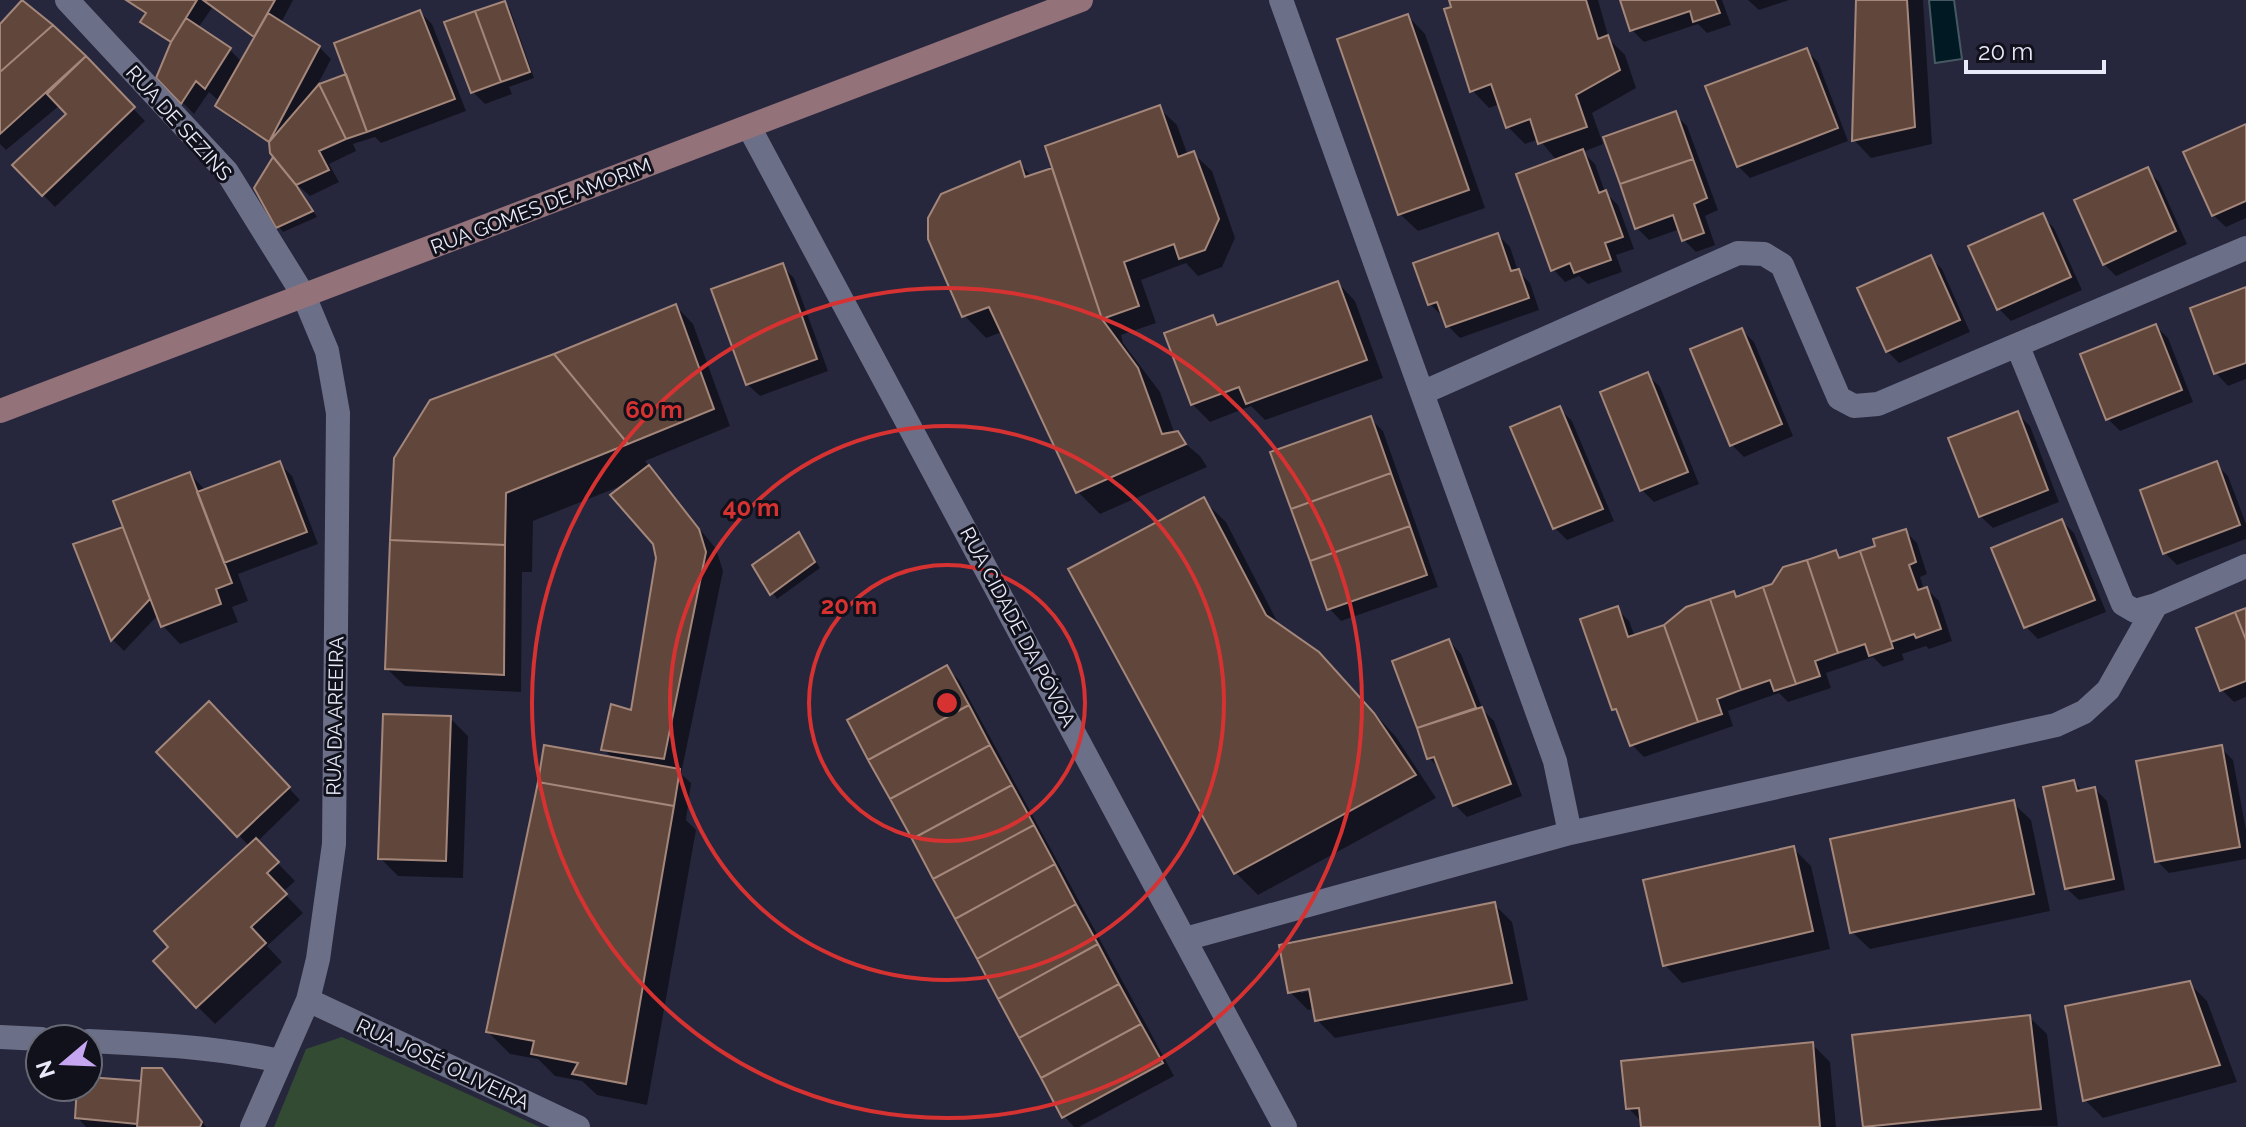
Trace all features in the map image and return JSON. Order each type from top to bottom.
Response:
[{"type":"main road","name":"RUA GOMES DE AMORIM","points":[[0,411],[1081,0]]},
{"type":"street","name":"RUA DE SEZINS","points":[[67,0],[227,172],[304,296]]},
{"type":"street","points":[[1281,0],[1555,761],[1570,833]]},
{"type":"street","name":"RUA CIDADE DA PÓVOA","points":[[749,127],[1285,1127]]},
{"type":"street","points":[[1422,393],[1738,253],[1764,254],[1782,265],[1839,398],[1854,406],[1878,404],[2246,248]]},
{"type":"street","name":"RUA DA AREEIRA","points":[[252,1127],[308,1000],[318,959],[334,844],[338,413],[327,351],[304,296]]},
{"type":"street","points":[[2018,347],[2123,604],[2135,611],[2156,605],[2246,566]]},
{"type":"street","points":[[1185,939],[1570,833],[2056,725],[2084,712],[2108,690],[2156,605]]},
{"type":"street","name":"RUA JOSÉ OLIVEIRA","points":[[308,1000],[578,1127]]},
{"type":"street","points":[[0,1037],[24,1038]]},
{"type":"street","points":[[104,1042],[229,1050],[280,1061]]},
{"type":"green space","points":[[342,1037],[540,1127],[274,1127],[306,1049]]},
{"type":"water","points":[[1929,0],[1954,0],[1962,59],[1935,63]]},
{"type":"building","points":[[22,0],[53,25],[0,72],[0,24]]},
{"type":"building","points":[[126,0],[197,0],[171,42],[140,22],[146,13]]},
{"type":"building","points":[[203,0],[275,0],[254,37]]},
{"type":"building","points":[[1449,0],[1586,0],[1598,39],[1608,35],[1620,70],[1576,95],[1587,127],[1538,144],[1530,119],[1506,128],[1491,84],[1470,92],[1444,9],[1451,7]]},
{"type":"building","points":[[1620,0],[1715,0],[1720,13],[1693,22],[1690,11],[1630,31]]},
{"type":"building","points":[[1856,0],[1907,0],[1915,127],[1852,141]]},
{"type":"building","points":[[505,1],[530,72],[501,82],[475,11]]},
{"type":"building","points":[[420,10],[455,99],[367,132],[334,43]]},
{"type":"building","points":[[475,11],[501,82],[471,93],[444,22]]},
{"type":"building","points":[[268,13],[320,46],[269,142],[215,106]]},
{"type":"building","points":[[1408,14],[1469,190],[1398,215],[1337,39]]},
{"type":"building","points":[[186,18],[231,48],[205,89],[196,81],[181,104],[156,78],[171,42]]},
{"type":"building","points":[[53,25],[86,56],[0,134],[0,72]]},
{"type":"building","points":[[1807,48],[1838,128],[1737,167],[1705,86]]},
{"type":"building","points":[[86,56],[135,107],[42,196],[12,165],[66,114],[47,94]]},
{"type":"building","points":[[346,74],[367,132],[346,139],[319,84]]},
{"type":"building","points":[[319,84],[346,139],[319,151],[329,170],[296,185],[270,153],[269,142]]},
{"type":"building","points":[[1160,105],[1178,157],[1194,151],[1219,219],[1205,250],[1179,259],[1174,244],[1124,262],[1139,306],[1102,319],[1045,146]]},
{"type":"building","points":[[1676,111],[1693,159],[1620,184],[1603,137]]},
{"type":"building","points":[[2246,124],[2246,201],[2212,216],[2183,152]]},
{"type":"building","points":[[1583,149],[1599,193],[1606,190],[1623,237],[1605,243],[1611,260],[1574,273],[1570,263],[1551,271],[1516,174]]},
{"type":"building","points":[[273,157],[313,211],[276,228],[254,188]]},
{"type":"building","points":[[1693,159],[1707,198],[1694,204],[1704,233],[1682,241],[1673,215],[1635,229],[1620,184]]},
{"type":"building","points":[[1020,161],[1025,177],[1052,168],[1102,319],[1138,368],[1162,434],[1178,431],[1186,444],[1076,493],[989,307],[962,317],[928,239],[928,218],[941,194]]},
{"type":"building","points":[[2148,167],[2176,231],[2103,265],[2074,200]]},
{"type":"building","points":[[2043,213],[2071,277],[1997,310],[1968,246]]},
{"type":"building","points":[[1498,233],[1511,271],[1519,269],[1529,298],[1446,327],[1437,302],[1428,305],[1413,263]]},
{"type":"building","points":[[1931,255],[1960,320],[1886,352],[1857,288]]},
{"type":"building","points":[[783,263],[817,359],[746,385],[711,289]]},
{"type":"building","points":[[1338,281],[1367,360],[1246,404],[1239,387],[1191,405],[1164,333],[1213,315],[1217,325]]},
{"type":"building","points":[[2246,287],[2246,363],[2214,374],[2190,308]]},
{"type":"building","points":[[676,304],[714,409],[628,444],[554,354]]},
{"type":"building","points":[[2156,324],[2182,390],[2106,420],[2080,354]]},
{"type":"building","points":[[1742,328],[1782,424],[1730,446],[1690,349]]},
{"type":"building","points":[[554,354],[628,444],[506,493],[505,545],[390,540],[394,458],[430,400]]},
{"type":"building","points":[[1648,372],[1688,472],[1640,491],[1600,392]]},
{"type":"building","points":[[1560,406],[1603,509],[1553,529],[1510,427]]},
{"type":"building","points":[[2018,411],[2048,490],[1979,517],[1948,438]]},
{"type":"building","points":[[1371,416],[1391,473],[1291,509],[1270,452]]},
{"type":"building","points":[[280,461],[307,532],[224,563],[197,492]]},
{"type":"building","points":[[2217,461],[2240,525],[2163,554],[2140,490]]},
{"type":"building","points":[[649,465],[699,529],[706,552],[664,759],[601,750],[611,704],[631,710],[656,558],[653,544],[610,495]]},
{"type":"building","points":[[190,472],[232,583],[216,589],[221,604],[161,627],[113,501]]},
{"type":"building","points":[[1391,473],[1410,526],[1310,561],[1291,509]]},
{"type":"building","points":[[1204,497],[1266,615],[1319,652],[1374,713],[1416,775],[1234,874],[1068,569]]},
{"type":"building","points":[[2062,519],[2095,600],[2024,628],[1991,548]]},
{"type":"building","points":[[1410,526],[1427,575],[1327,610],[1310,561]]},
{"type":"building","points":[[123,527],[150,599],[111,641],[73,544]]},
{"type":"building","points":[[1906,529],[1916,562],[1909,565],[1918,590],[1927,587],[1941,629],[1916,638],[1914,634],[1891,642],[1860,551],[1875,546],[1873,539]]},
{"type":"building","points":[[799,532],[815,562],[770,595],[752,565]]},
{"type":"building","points":[[390,540],[505,545],[504,675],[385,669]]},
{"type":"building","points":[[1836,550],[1839,558],[1860,551],[1893,648],[1869,656],[1865,644],[1838,653],[1807,560]]},
{"type":"building","points":[[1807,560],[1838,653],[1815,661],[1820,676],[1796,684],[1763,587],[1772,584],[1783,567]]},
{"type":"building","points":[[1763,587],[1796,684],[1774,691],[1770,680],[1741,690],[1710,599],[1734,591],[1736,597]]},
{"type":"building","points":[[1710,599],[1741,690],[1717,699],[1722,714],[1698,722],[1664,625],[1686,607]]},
{"type":"building","points":[[1618,606],[1628,637],[1664,625],[1698,722],[1630,746],[1616,709],[1612,710],[1580,619]]},
{"type":"building","points":[[2246,608],[2246,640],[2235,612]]},
{"type":"building","points":[[2235,612],[2246,640],[2246,681],[2220,691],[2196,628]]},
{"type":"building","points":[[1449,639],[1476,708],[1417,728],[1392,661]]},
{"type":"building","points":[[947,665],[969,705],[868,760],[847,720]]},
{"type":"building","points":[[209,701],[290,787],[237,837],[156,752]]},
{"type":"building","points":[[969,705],[990,745],[890,799],[868,760]]},
{"type":"building","points":[[1482,707],[1511,784],[1453,806],[1434,757],[1427,759],[1417,728]]},
{"type":"building","points":[[383,714],[451,716],[446,861],[378,859]]},
{"type":"building","points":[[544,745],[680,769],[674,806],[538,782]]},
{"type":"building","points":[[990,745],[1012,785],[912,839],[890,799]]},
{"type":"building","points":[[2222,745],[2240,847],[2155,862],[2136,761]]},
{"type":"building","points":[[2074,780],[2077,791],[2095,787],[2114,879],[2065,889],[2043,787]]},
{"type":"building","points":[[538,782],[674,806],[626,1084],[572,1074],[578,1063],[531,1054],[534,1041],[486,1032]]},
{"type":"building","points":[[1012,785],[1034,825],[933,879],[912,839]]},
{"type":"building","points":[[2014,800],[2034,894],[1850,933],[1830,839]]},
{"type":"building","points":[[1034,825],[1055,864],[955,919],[933,879]]},
{"type":"building","points":[[256,838],[279,862],[267,873],[287,894],[251,927],[266,943],[196,1008],[153,961],[168,947],[154,931]]},
{"type":"building","points":[[1794,846],[1813,931],[1663,966],[1643,880]]},
{"type":"building","points":[[1055,864],[1076,904],[977,959],[955,919]]},
{"type":"building","points":[[1495,902],[1512,983],[1315,1021],[1309,989],[1288,993],[1279,945]]},
{"type":"building","points":[[1076,904],[1098,944],[998,999],[977,959]]},
{"type":"building","points":[[1098,944],[1119,984],[1019,1038],[998,999]]},
{"type":"building","points":[[2190,981],[2220,1065],[2083,1101],[2065,1006]]},
{"type":"building","points":[[1119,984],[1141,1024],[1041,1078],[1019,1038]]},
{"type":"building","points":[[2030,1015],[2041,1109],[1863,1127],[1852,1035]]},
{"type":"building","points":[[1141,1024],[1163,1063],[1062,1118],[1041,1078]]},
{"type":"building","points":[[1813,1042],[1820,1127],[1641,1127],[1639,1108],[1626,1109],[1621,1061]]},
{"type":"building","points":[[142,1068],[162,1068],[202,1122],[200,1127],[137,1127]]},
{"type":"building","points":[[104,1078],[141,1081],[137,1124],[75,1118],[76,1103],[104,1103]]}]
